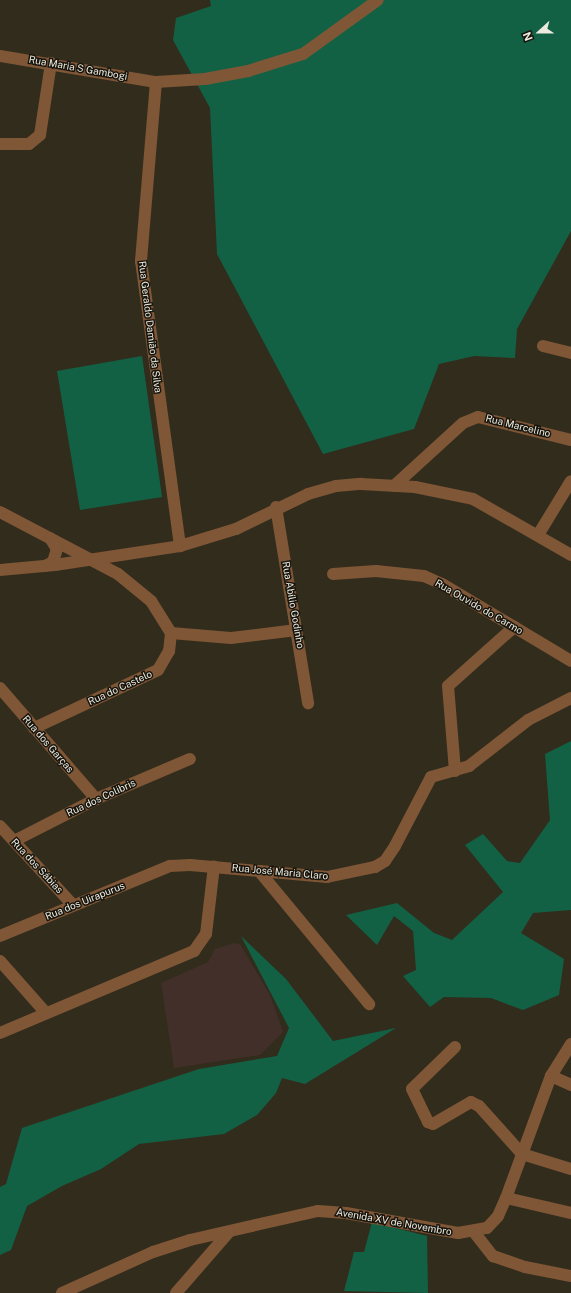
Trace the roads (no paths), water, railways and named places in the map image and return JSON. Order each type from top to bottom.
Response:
[{"type":"street","name":"Rua Maria S Gambogi","points":[[0,56],[51,62],[156,82],[206,79],[276,64],[303,54],[330,37],[378,0]]},
{"type":"street","points":[[0,144],[29,144],[40,135],[51,62]]},
{"type":"street","name":"Rua Geraldo Damião da Silva","points":[[156,82],[141,261],[180,546]]},
{"type":"street","points":[[543,346],[571,353]]},
{"type":"street","name":"Rua Marcelino","points":[[394,486],[471,419],[491,418],[571,440]]},
{"type":"street","points":[[538,535],[571,481]]},
{"type":"street","points":[[0,570],[94,560],[180,546],[236,529],[276,507],[336,486],[394,486],[444,492],[473,499],[571,555]]},
{"type":"street","name":"Rua Abílio Godinho","points":[[276,507],[308,703]]},
{"type":"street","points":[[0,512],[94,560],[142,591],[161,613],[171,633],[231,638],[297,630]]},
{"type":"street","points":[[45,566],[53,562],[57,549],[50,538]]},
{"type":"street","name":"Rua Ouvido do Carmo","points":[[333,574],[376,571],[424,576],[442,584],[571,661]]},
{"type":"street","points":[[455,771],[447,688],[455,677],[514,627]]},
{"type":"street","name":"Rua do Castelo","points":[[34,728],[158,670],[169,651],[171,633]]},
{"type":"street","name":"Rua dos Garças","points":[[0,688],[96,799]]},
{"type":"street","name":"Rua José Maria Claro","points":[[170,866],[214,866],[327,877],[374,867],[385,861],[395,846],[431,777],[469,766],[492,750],[528,720],[571,698]]},
{"type":"street","name":"Rua dos Colibris","points":[[14,840],[96,799],[190,759]]},
{"type":"street","name":"Rua dos Sábias","points":[[0,826],[73,905]]},
{"type":"street","name":"Rua dos Uirapurus","points":[[0,936],[170,866]]},
{"type":"street","points":[[0,1033],[194,951],[206,934],[214,866]]},
{"type":"street","points":[[259,871],[368,1004]]},
{"type":"street","points":[[0,961],[46,1013]]},
{"type":"street","points":[[571,1044],[551,1076],[498,1216],[487,1228],[474,1232],[492,1256],[525,1267],[571,1276]]},
{"type":"street","points":[[454,1047],[412,1089],[428,1122],[433,1124],[471,1102],[479,1106],[522,1154],[571,1169]]},
{"type":"street","points":[[551,1076],[571,1084]]},
{"type":"street","points":[[506,1198],[571,1213]]},
{"type":"street","name":"Avenida XV de Novembro","points":[[62,1293],[153,1252],[229,1232],[326,1210],[419,1227],[474,1232]]},
{"type":"street","points":[[176,1293],[229,1232]]}]
